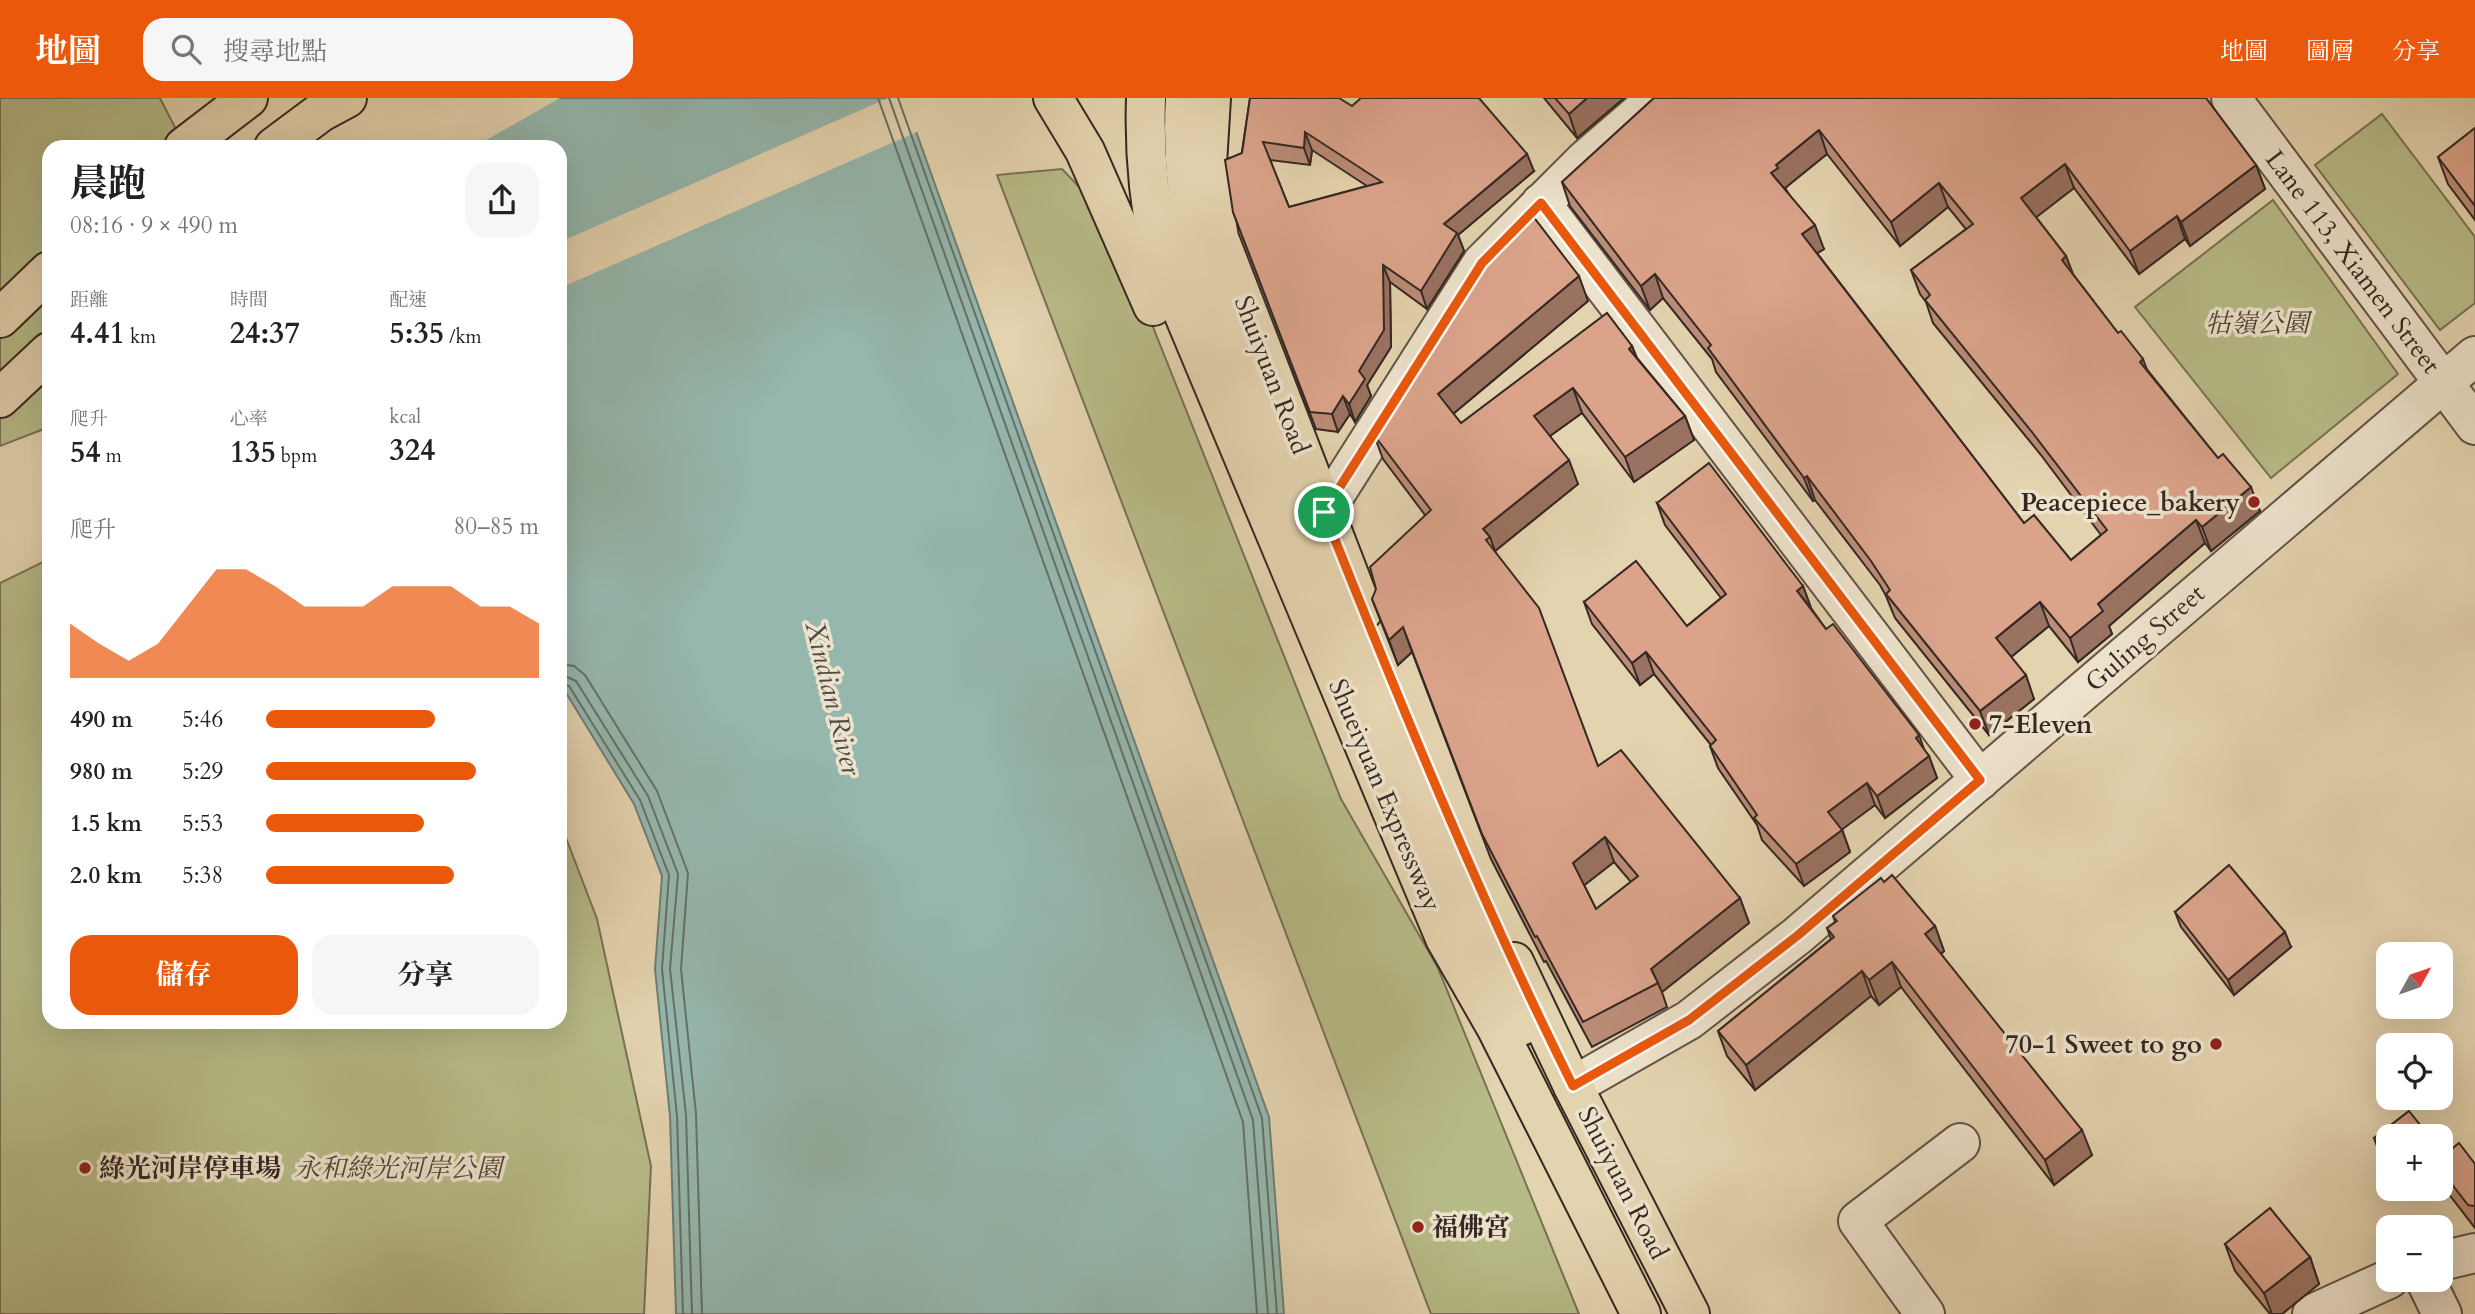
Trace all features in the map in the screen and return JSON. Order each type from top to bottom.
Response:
[{"type":"main road","points":[[193,140],[248,98]]},
{"type":"main road","points":[[283,140],[321,112],[347,98]]},
{"type":"main road","points":[[1053,98],[1086,150],[1108,199],[1349,777],[1389,862],[1445,937]]},
{"type":"main road","name":"Shueiyuan Expressway","points":[[1146,98],[1144,151],[1149,204],[1161,261],[1445,937],[1496,1027],[1641,1314]]},
{"type":"main road","points":[[1185,98],[1182,144],[1186,197],[1207,242],[1401,755],[1517,1018],[1668,1314]]},
{"type":"main road","points":[[1207,242],[1210,98]]},
{"type":"main road","name":"Shuiyuan Road","points":[[1207,242],[1324,512],[1417,747],[1534,1008],[1690,1314]]},
{"type":"main road","points":[[0,318],[42,278]]},
{"type":"main road","points":[[0,398],[42,359]]},
{"type":"street","points":[[1324,512],[1482,263],[1541,203],[1657,98]]},
{"type":"street","name":"Lane 113, Xiamen Street","points":[[2231,98],[2475,425]]},
{"type":"street","points":[[1541,203],[1980,780]]},
{"type":"street","name":"Guling Street","points":[[1573,1086],[1689,1020],[1797,936],[2475,356]]},
{"type":"street","points":[[1925,1314],[1858,1221],[1960,1143]]},
{"type":"street","points":[[2453,1258],[2475,1253]]},
{"type":"street","points":[[2312,1314],[2376,1285]]},
{"type":"street","points":[[2431,1292],[2442,1314]]},
{"type":"green space","points":[[0,98],[160,98],[181,140],[42,140],[42,430],[0,446]]},
{"type":"green space","points":[[2382,114],[2475,237],[2475,303],[2440,330],[2315,165]]},
{"type":"green space","points":[[1062,169],[1110,219],[1341,799],[1438,968],[1579,1314],[1431,1314],[997,175]]},
{"type":"green space","name":"牯嶺公園","points":[[2273,200],[2398,374],[2271,478],[2135,307]]},
{"type":"green space","name":"永和綠光河岸公園","points":[[42,562],[42,1029],[567,1029],[567,840],[597,919],[651,1166],[644,1314],[0,1314],[0,583]]},
{"type":"water","name":"Xindian River","points":[[186,98],[904,98],[1269,1117],[1284,1314],[676,1314],[670,1116],[655,969],[662,876],[634,804],[567,694],[567,140],[201,140]]},
{"type":"pier","points":[[183,98],[560,98],[486,140],[197,140]]},
{"type":"pier","points":[[888,98],[907,98],[919,131],[567,285],[567,239]]},
{"type":"building","points":[[1250,98],[1339,98],[1352,106],[1361,98],[1479,98],[1527,154],[1444,224],[1457,233],[1421,291],[1383,265],[1384,330],[1359,371],[1365,379],[1349,404],[1343,396],[1332,414],[1310,412],[1233,212],[1225,160],[1242,153]],"holes":[[[1305,132],[1382,182],[1289,207],[1263,142],[1304,148]]]},
{"type":"building","points":[[1555,98],[1587,98],[1569,114]]},
{"type":"building","points":[[1654,98],[2206,98],[2256,165],[2181,222],[2177,216],[2130,251],[2065,164],[2021,198],[2066,256],[2062,260],[2118,333],[2121,331],[2143,359],[2140,362],[2218,458],[2223,454],[2251,487],[2202,527],[2196,520],[2098,604],[2103,611],[2070,638],[2040,602],[1996,638],[2026,675],[1980,711],[1886,594],[1890,590],[1871,561],[1807,476],[1804,478],[1708,348],[1711,345],[1655,274],[1641,286],[1562,182]],"holes":[[[1819,130],[1891,222],[1939,183],[1973,224],[1911,270],[1930,295],[1925,300],[2107,530],[2071,560],[2034,515],[2024,523],[1802,234],[1815,225],[1771,173],[1778,168],[1776,165]]]},
{"type":"building","points":[[2475,128],[2475,206],[2438,157]]},
{"type":"building","points":[[1528,214],[1532,215],[1579,276],[1438,394],[1461,423],[1607,313],[1632,346],[1629,349],[1685,416],[1625,457],[1573,388],[1534,416],[1569,460],[1483,529],[1490,537],[1486,540],[1539,608],[1598,766],[1621,750],[1740,898],[1651,969],[1658,983],[1583,1022],[1482,834],[1403,627],[1389,640],[1372,599],[1376,589],[1370,567],[1431,510],[1374,435],[1490,252]],"holes":[[[1605,837],[1638,876],[1596,909],[1573,863]]]},
{"type":"building","points":[[1709,463],[1803,586],[1797,591],[1826,629],[1833,624],[1919,735],[1916,738],[1929,756],[1877,796],[1867,783],[1828,812],[1842,830],[1796,864],[1754,818],[1757,815],[1710,746],[1716,740],[1646,652],[1632,663],[1584,602],[1636,561],[1687,626],[1726,594],[1657,503]]},
{"type":"building","points":[[2229,865],[2285,932],[2228,980],[2175,912]]},
{"type":"building","points":[[1892,875],[1935,926],[1925,934],[2082,1130],[2045,1160],[1892,962],[1869,980],[1862,971],[1746,1065],[1718,1031],[1834,937],[1827,928],[1837,921],[1833,916],[1881,878],[1884,882]]},
{"type":"building","points":[[2409,1111],[2419,1124],[2392,1124]]},
{"type":"building","points":[[2459,1143],[2475,1164],[2473,1206],[2468,1205],[2453,1186],[2453,1148]]},
{"type":"building","points":[[2270,1208],[2310,1257],[2264,1293],[2225,1244]]},
{"type":"place","name":"Peacepiece_bakery","points":[[2254,502]]},
{"type":"place","name":"7-Eleven","points":[[1975,724]]},
{"type":"place","name":"70-1 Sweet to go","points":[[2216,1044]]},
{"type":"place","name":"綠光河岸停車場","points":[[85,1168]]},
{"type":"place","name":"福佛宮","points":[[1418,1227]]},
{"type":"route","points":[[1541,203],[1980,780],[1797,936],[1689,1020],[1573,1086],[1534,1008],[1417,747],[1324,512],[1357,464],[1482,263],[1541,203]]}]
